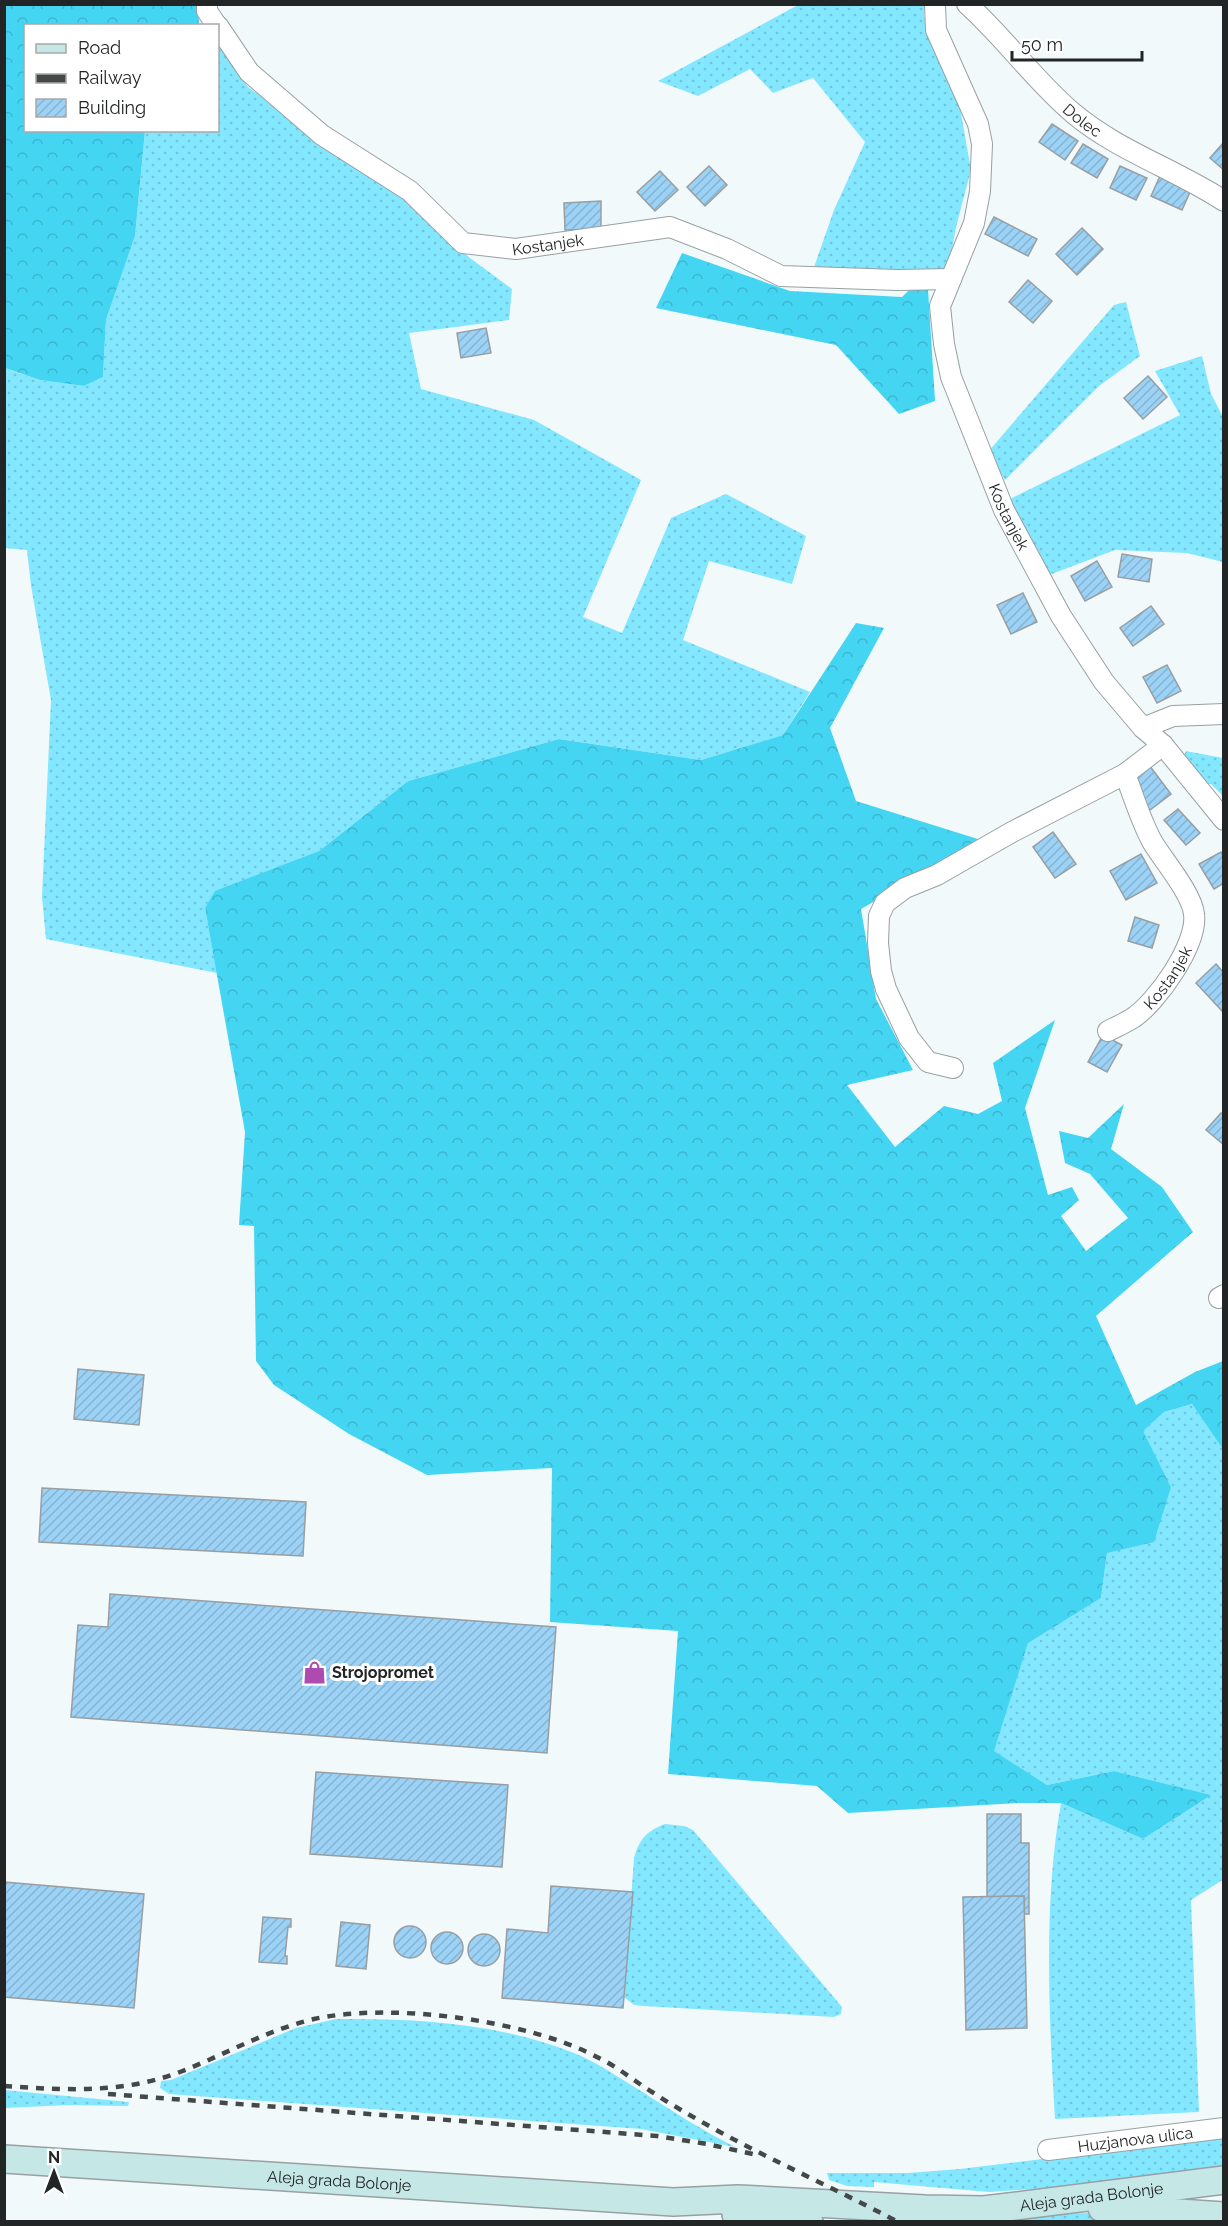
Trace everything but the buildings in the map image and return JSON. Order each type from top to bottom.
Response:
[{"type":"main road","name":"Aleja grada Bolonje","points":[[4,2159],[673,2202],[738,2199],[926,2209],[1002,2208],[1224,2180]]},
{"type":"main road","name":"Aleja grada Bolonje","points":[[673,2202],[741,2215],[809,2222]]},
{"type":"main road","points":[[1002,2208],[1105,2208],[1224,2216]]},
{"type":"street","name":"Kostanjek","points":[[207,4],[207,11],[216,24]]},
{"type":"street","name":"Kostanjek","points":[[935,4],[936,30],[978,124],[982,144],[980,191],[974,224],[940,306],[944,344],[951,376],[1004,510],[1061,616],[1104,682],[1143,728],[1163,745],[1224,820]]},
{"type":"street","name":"Dolec","points":[[967,4],[987,22],[1033,75],[1074,114],[1119,145],[1203,187],[1224,201]]},
{"type":"street","name":"Kostanjek","points":[[219,29],[249,72],[322,135],[410,191],[463,243],[516,249],[670,227],[728,249],[781,276],[897,280],[951,279]]},
{"type":"street","points":[[1143,728],[1173,716],[1224,714]]},
{"type":"street","points":[[953,1068],[928,1062],[909,1038],[886,989],[880,971],[878,943],[879,916],[885,903],[905,888],[937,875],[1012,832],[1125,774],[1163,745]]},
{"type":"street","name":"Kostanjek","points":[[1108,1031],[1134,1018],[1154,998],[1179,963],[1193,933],[1194,913],[1185,893],[1152,841],[1125,774]]},
{"type":"street","name":"Huzjanova ulica","points":[[1048,2150],[1224,2128]]},
{"type":"shaded area","points":[[798,5],[925,5],[924,16],[938,60],[960,108],[971,170],[956,227],[948,271],[886,269],[812,273],[834,210],[865,142],[813,78],[773,93],[750,69],[698,96],[658,81]]},
{"type":"shaded area","points":[[219,45],[248,87],[397,193],[470,258],[512,289],[509,320],[409,333],[421,389],[534,420],[641,480],[583,617],[622,633],[671,518],[726,494],[806,536],[792,584],[709,561],[683,640],[810,692],[783,735],[701,760],[559,739],[408,781],[319,851],[215,892],[205,908],[217,973],[46,939],[42,897],[51,700],[27,550],[5,548],[4,368],[40,380],[84,386],[103,377],[106,320],[135,236],[145,132],[219,132]]},
{"type":"shaded area","points":[[1126,302],[1140,356],[1099,386],[1005,480],[988,452],[1114,305]]},
{"type":"shaded area","points":[[1202,356],[1211,394],[1223,417],[1223,562],[1187,553],[1115,550],[1049,575],[1010,499],[1180,415],[1155,371]]},
{"type":"shaded area","points":[[1186,751],[1223,758],[1223,796],[1211,784],[1204,784],[1183,758]]},
{"type":"shaded area","points":[[1192,1404],[1224,1449],[1224,1879],[1191,1900],[1199,2112],[1055,2119],[1049,1961],[1055,1841],[1061,1803],[1143,1839],[1210,1795],[1114,1771],[1047,1785],[993,1751],[1028,1642],[1101,1598],[1107,1553],[1171,1487],[1142,1431],[1164,1412]]},
{"type":"shaded area","points":[[665,1824],[684,1826],[693,1830],[842,2007],[841,2014],[834,2017],[644,2006],[634,2005],[624,1997],[634,1858],[638,1846],[645,1837]]},
{"type":"shaded area","points":[[336,2019],[457,2024],[546,2043],[574,2053],[608,2070],[735,2147],[641,2129],[169,2094],[160,2088],[161,2081],[171,2080],[296,2028]]},
{"type":"shaded area","points":[[4,2090],[129,2102],[128,2106],[68,2105],[5,2108]]},
{"type":"shaded area","points":[[1223,2137],[1223,2168],[1062,2187],[989,2192],[874,2182],[874,2187],[847,2186],[829,2180],[827,2173],[908,2173],[960,2169]]},
{"type":"shaded area","points":[[1087,2213],[1192,2222],[970,2222],[1009,2216]]},
{"type":"green space","points":[[4,5],[198,5],[199,24],[24,24],[24,132],[145,132],[135,236],[106,320],[103,377],[84,386],[40,380],[5,368]]},
{"type":"green space","points":[[682,253],[790,291],[902,297],[927,273],[935,401],[899,414],[836,345],[656,308]]},
{"type":"green space","points":[[856,623],[884,628],[830,728],[856,801],[981,840],[861,909],[876,999],[913,1070],[847,1085],[895,1147],[944,1106],[978,1114],[1002,1101],[993,1063],[1055,1020],[1025,1108],[1048,1195],[1072,1187],[1079,1200],[1061,1216],[1086,1251],[1128,1218],[1090,1174],[1065,1163],[1059,1131],[1088,1138],[1124,1104],[1111,1149],[1162,1187],[1193,1232],[1096,1316],[1136,1405],[1195,1372],[1223,1361],[1223,1449],[1192,1404],[1164,1412],[1143,1431],[1171,1487],[1154,1542],[1107,1553],[1101,1598],[1028,1643],[994,1751],[1047,1785],[1114,1771],[1211,1795],[1143,1839],[1061,1803],[1018,1803],[848,1813],[817,1786],[668,1774],[678,1631],[550,1622],[552,1468],[427,1475],[349,1434],[274,1385],[256,1361],[254,1226],[239,1225],[245,1132],[205,908],[215,891],[319,851],[408,781],[559,739],[701,760],[783,735]]},
{"type":"railway","points":[[4,2086],[93,2089],[136,2084],[180,2072],[263,2036],[297,2024],[346,2014],[420,2014],[459,2018],[535,2033],[599,2058],[718,2131],[898,2222]]},
{"type":"railway","points":[[108,2094],[657,2136],[753,2154]]},
{"type":"place","name":"Strojopromet","points":[[314,1672]]}]
